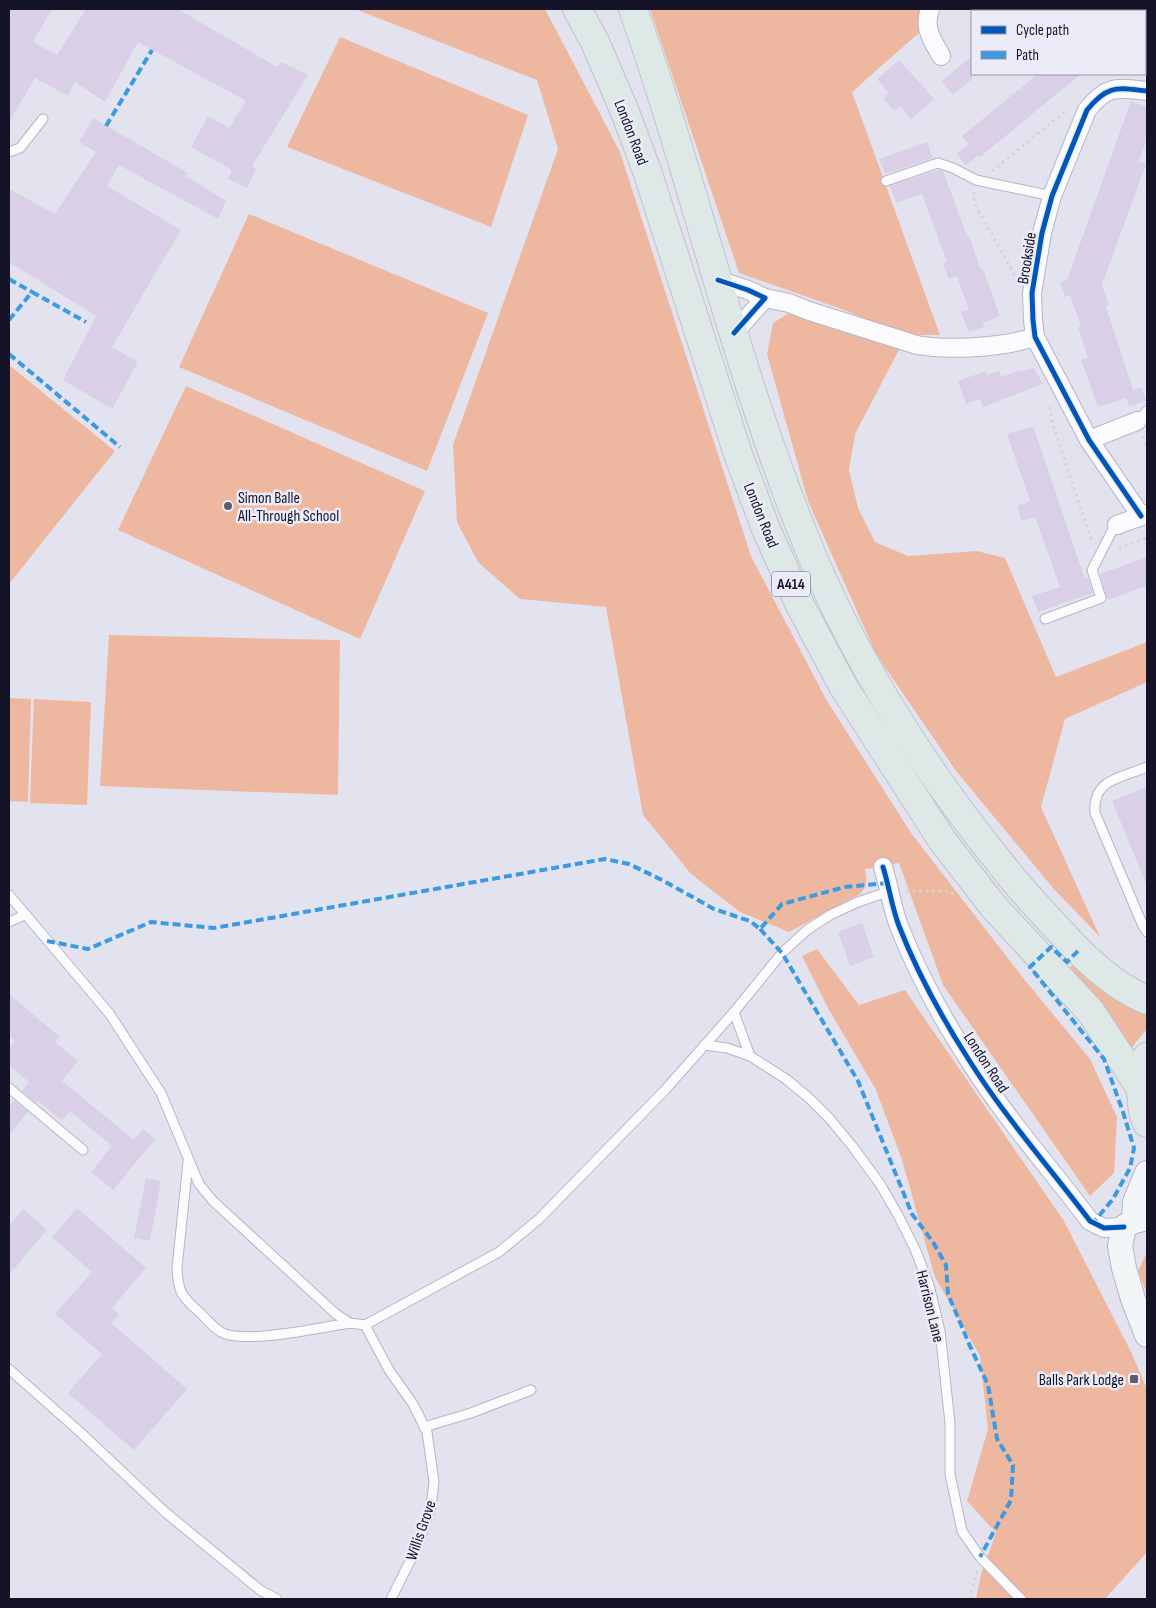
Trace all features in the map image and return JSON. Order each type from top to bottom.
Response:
[{"type":"highway","name":"London Road","points":[[577,9],[594,42],[648,174],[738,454],[766,529],[801,607],[843,686],[942,840],[993,906],[1091,1012],[1140,1087]]},
{"type":"highway","name":"London Road","points":[[633,9],[683,162],[761,421],[799,524],[832,600],[871,674],[916,747],[983,842],[1021,889],[1073,946],[1118,986],[1147,1000]]},
{"type":"highway","points":[[1147,1057],[1140,1087],[1144,1116],[1147,1123]]},
{"type":"main road","points":[[1147,1173],[1135,1202],[1135,1222],[1120,1246],[1133,1300],[1147,1336]]},
{"type":"street","points":[[930,9],[927,18],[929,34],[941,56]]},
{"type":"street","name":"Brookside","points":[[1144,515],[1089,440],[1035,337],[1032,293],[1042,233],[1052,196],[1087,110],[1097,98],[1108,91],[1121,88],[1147,91]]},
{"type":"street","points":[[718,280],[748,290],[764,298],[789,303],[917,346],[953,349],[1019,342],[1035,337]]},
{"type":"street","points":[[734,332],[764,298]]},
{"type":"street","points":[[1089,440],[1142,416]]},
{"type":"street","points":[[1118,524],[1144,515]]},
{"type":"street","name":"London Road","points":[[883,867],[898,923],[911,955],[938,1008],[969,1061],[1090,1221],[1104,1228],[1135,1222]]},
{"type":"lane","points":[[9,152],[20,148],[43,119]]},
{"type":"lane","points":[[886,181],[938,163],[953,168],[976,180],[1052,196]]},
{"type":"lane","points":[[1046,619],[1101,598],[1092,570],[1101,550],[1118,524]]},
{"type":"lane","points":[[1147,767],[1103,785],[1097,792],[1094,802],[1095,813],[1147,932]]},
{"type":"lane","points":[[188,1160],[178,1286],[188,1302],[221,1332],[236,1336],[259,1337],[350,1323],[365,1325],[499,1252],[539,1218],[665,1090],[734,1012],[782,953],[807,930],[830,915],[858,902],[890,891]]},
{"type":"lane","points":[[9,895],[109,1012],[161,1093],[188,1160],[200,1184],[213,1201],[336,1314],[350,1323]]},
{"type":"lane","points":[[9,922],[25,915]]},
{"type":"lane","points":[[734,1012],[750,1056]]},
{"type":"lane","name":"Harrison Lane","points":[[704,1046],[727,1048],[750,1056],[786,1079],[809,1098],[830,1119],[853,1147],[880,1184],[898,1215],[915,1249],[929,1285],[940,1331],[950,1423],[950,1474],[962,1531],[980,1557],[1021,1599]]},
{"type":"lane","points":[[9,1088],[83,1150]]},
{"type":"lane","name":"Willis Grove","points":[[365,1325],[390,1370],[413,1404],[427,1432],[434,1482],[431,1507],[418,1545],[391,1599]]},
{"type":"lane","points":[[9,1369],[80,1432],[164,1512],[260,1590],[277,1599]]},
{"type":"lane","points":[[424,1427],[471,1413],[531,1390]]},
{"type":"path","points":[[1050,402],[1051,419],[1094,546],[1101,550],[1110,551],[1147,538]]},
{"type":"path","points":[[970,1599],[980,1557]]},
{"type":"shaded area","points":[[355,9],[545,9],[620,152],[751,556],[827,701],[911,833],[1024,979],[1090,1059],[1117,1117],[1114,1173],[1090,1196],[943,985],[899,863],[865,869],[866,882],[860,894],[789,932],[740,912],[691,874],[643,815],[606,607],[520,599],[478,562],[457,522],[453,445],[558,149],[537,80]]},
{"type":"shaded area","points":[[650,9],[924,9],[920,32],[852,92],[940,335],[907,335],[844,310],[739,273]]},
{"type":"shaded area","points":[[340,37],[528,115],[491,227],[287,147]]},
{"type":"shaded area","points":[[249,214],[488,313],[427,471],[179,367]]},
{"type":"shaded area","points":[[791,312],[900,348],[855,434],[849,470],[858,508],[875,542],[908,556],[977,551],[1005,558],[1056,677],[1147,642],[1147,682],[1065,719],[1041,807],[1100,937],[1053,888],[956,771],[876,654],[808,501],[767,354],[773,323]]},
{"type":"shaded area","points":[[9,365],[115,451],[9,584]]},
{"type":"shaded area","points":[[186,386],[425,491],[360,639],[118,530]]},
{"type":"shaded area","points":[[109,635],[340,640],[338,795],[100,786]]},
{"type":"shaded area","points":[[9,698],[31,699],[28,802],[9,801]]},
{"type":"shaded area","points":[[34,699],[91,702],[87,805],[30,803]]},
{"type":"shaded area","points":[[817,949],[859,1005],[905,990],[1064,1221],[1131,1352],[1147,1389],[1147,1552],[1105,1599],[976,1599],[981,1574],[996,1533],[967,1501],[988,1429],[980,1356],[935,1277],[902,1160],[876,1090],[828,1008],[802,956]]},
{"type":"shaded area","points":[[1075,963],[1147,1011],[1147,1029],[1135,1043],[1129,1054],[1066,971]]},
{"type":"shaded area","points":[[1147,1252],[1147,1294],[1138,1271]]},
{"type":"building","points":[[9,9],[52,9],[33,42],[57,55],[86,9],[178,9],[277,67],[281,62],[308,75],[252,166],[256,169],[247,188],[228,179],[232,170],[191,147],[208,116],[229,128],[246,101],[138,42],[105,102],[75,82],[68,96],[35,78],[9,122]]},
{"type":"building","points":[[971,57],[972,79],[953,95],[942,81]]},
{"type":"building","points":[[899,60],[934,99],[911,119],[900,106],[894,111],[883,98],[889,93],[877,79]]},
{"type":"building","points":[[1037,75],[1080,75],[980,157],[978,155],[966,166],[957,154],[969,144],[962,136]]},
{"type":"building","points":[[1131,101],[1147,107],[1147,138],[1139,161],[1146,164],[1102,285],[1109,305],[1106,306],[1133,390],[1141,387],[1146,401],[1129,406],[1126,398],[1098,407],[1081,360],[1088,358],[1078,327],[1081,326],[1070,295],[1065,297],[1060,282],[1067,280]]},
{"type":"building","points":[[93,118],[188,173],[186,176],[226,201],[218,219],[119,165],[107,186],[181,230],[112,347],[138,362],[112,409],[63,380],[96,316],[9,262],[9,189],[55,214],[96,152],[79,142]]},
{"type":"building","points":[[927,142],[933,158],[885,174],[879,159]]},
{"type":"building","points":[[938,170],[943,171],[1000,316],[983,323],[984,327],[969,332],[961,312],[969,310],[957,276],[949,279],[943,263],[947,262],[922,194],[896,203],[890,186]]},
{"type":"building","points":[[1034,368],[1043,384],[983,407],[980,399],[966,404],[958,381],[986,371],[987,375],[999,371],[1001,377],[1020,370],[1021,372]]},
{"type":"building","points":[[1033,426],[1085,579],[1088,578],[1093,593],[1038,612],[1032,596],[1060,587],[1035,517],[1022,521],[1017,506],[1030,501],[1007,434]]},
{"type":"building","points":[[1147,557],[1147,586],[1107,600],[1100,574]]},
{"type":"building","points":[[1147,787],[1147,886],[1112,801]]},
{"type":"building","points":[[862,923],[874,957],[850,966],[838,932]]},
{"type":"building","points":[[9,994],[60,1037],[55,1042],[78,1061],[62,1081],[134,1140],[143,1129],[155,1139],[113,1190],[91,1172],[112,1146],[70,1111],[62,1121],[38,1101],[36,1103],[22,1091],[29,1082],[9,1065],[9,1048],[15,1041],[9,1035]]},
{"type":"building","points":[[14,1100],[28,1112],[9,1135],[9,1107]]},
{"type":"building","points":[[146,1178],[161,1181],[150,1241],[134,1238]]},
{"type":"building","points":[[77,1208],[146,1268],[112,1308],[119,1314],[111,1323],[187,1389],[134,1450],[68,1393],[102,1354],[55,1314],[92,1272],[52,1237]]},
{"type":"building","points":[[23,1209],[47,1230],[9,1275],[9,1226]]},
{"type":"marked path","points":[[106,126],[152,50]]},
{"type":"marked path","points":[[9,279],[32,292]]},
{"type":"marked path","points":[[9,320],[32,292],[86,322]]},
{"type":"marked path","points":[[9,354],[120,447]]},
{"type":"marked path","points":[[47,941],[88,949],[151,922],[214,928],[605,859],[629,864],[714,909],[750,921],[760,929],[782,904],[845,887],[888,883]]},
{"type":"marked path","points":[[760,929],[782,953],[858,1081],[912,1214],[933,1242],[946,1265],[948,1294],[988,1385],[997,1439],[1013,1465],[1011,1500],[980,1557]]},
{"type":"marked path","points":[[1078,951],[1067,962],[1051,947],[1030,967],[1104,1059],[1134,1148],[1130,1168],[1113,1199],[1093,1223]]},
{"type":"cycle path","points":[[1141,516],[1089,440],[1035,337],[1032,293],[1042,233],[1052,196],[1087,110],[1107,92],[1120,89],[1147,91]]},
{"type":"cycle path","points":[[718,280],[765,298],[734,333]]},
{"type":"cycle path","points":[[883,867],[897,919],[922,978],[959,1044],[983,1081],[1012,1122],[1090,1221],[1104,1228],[1124,1227]]},
{"type":"place","name":"Simon Balle All-Through School","points":[[228,506]]},
{"type":"place","name":"Balls Park Lodge","points":[[1134,1379]]}]
